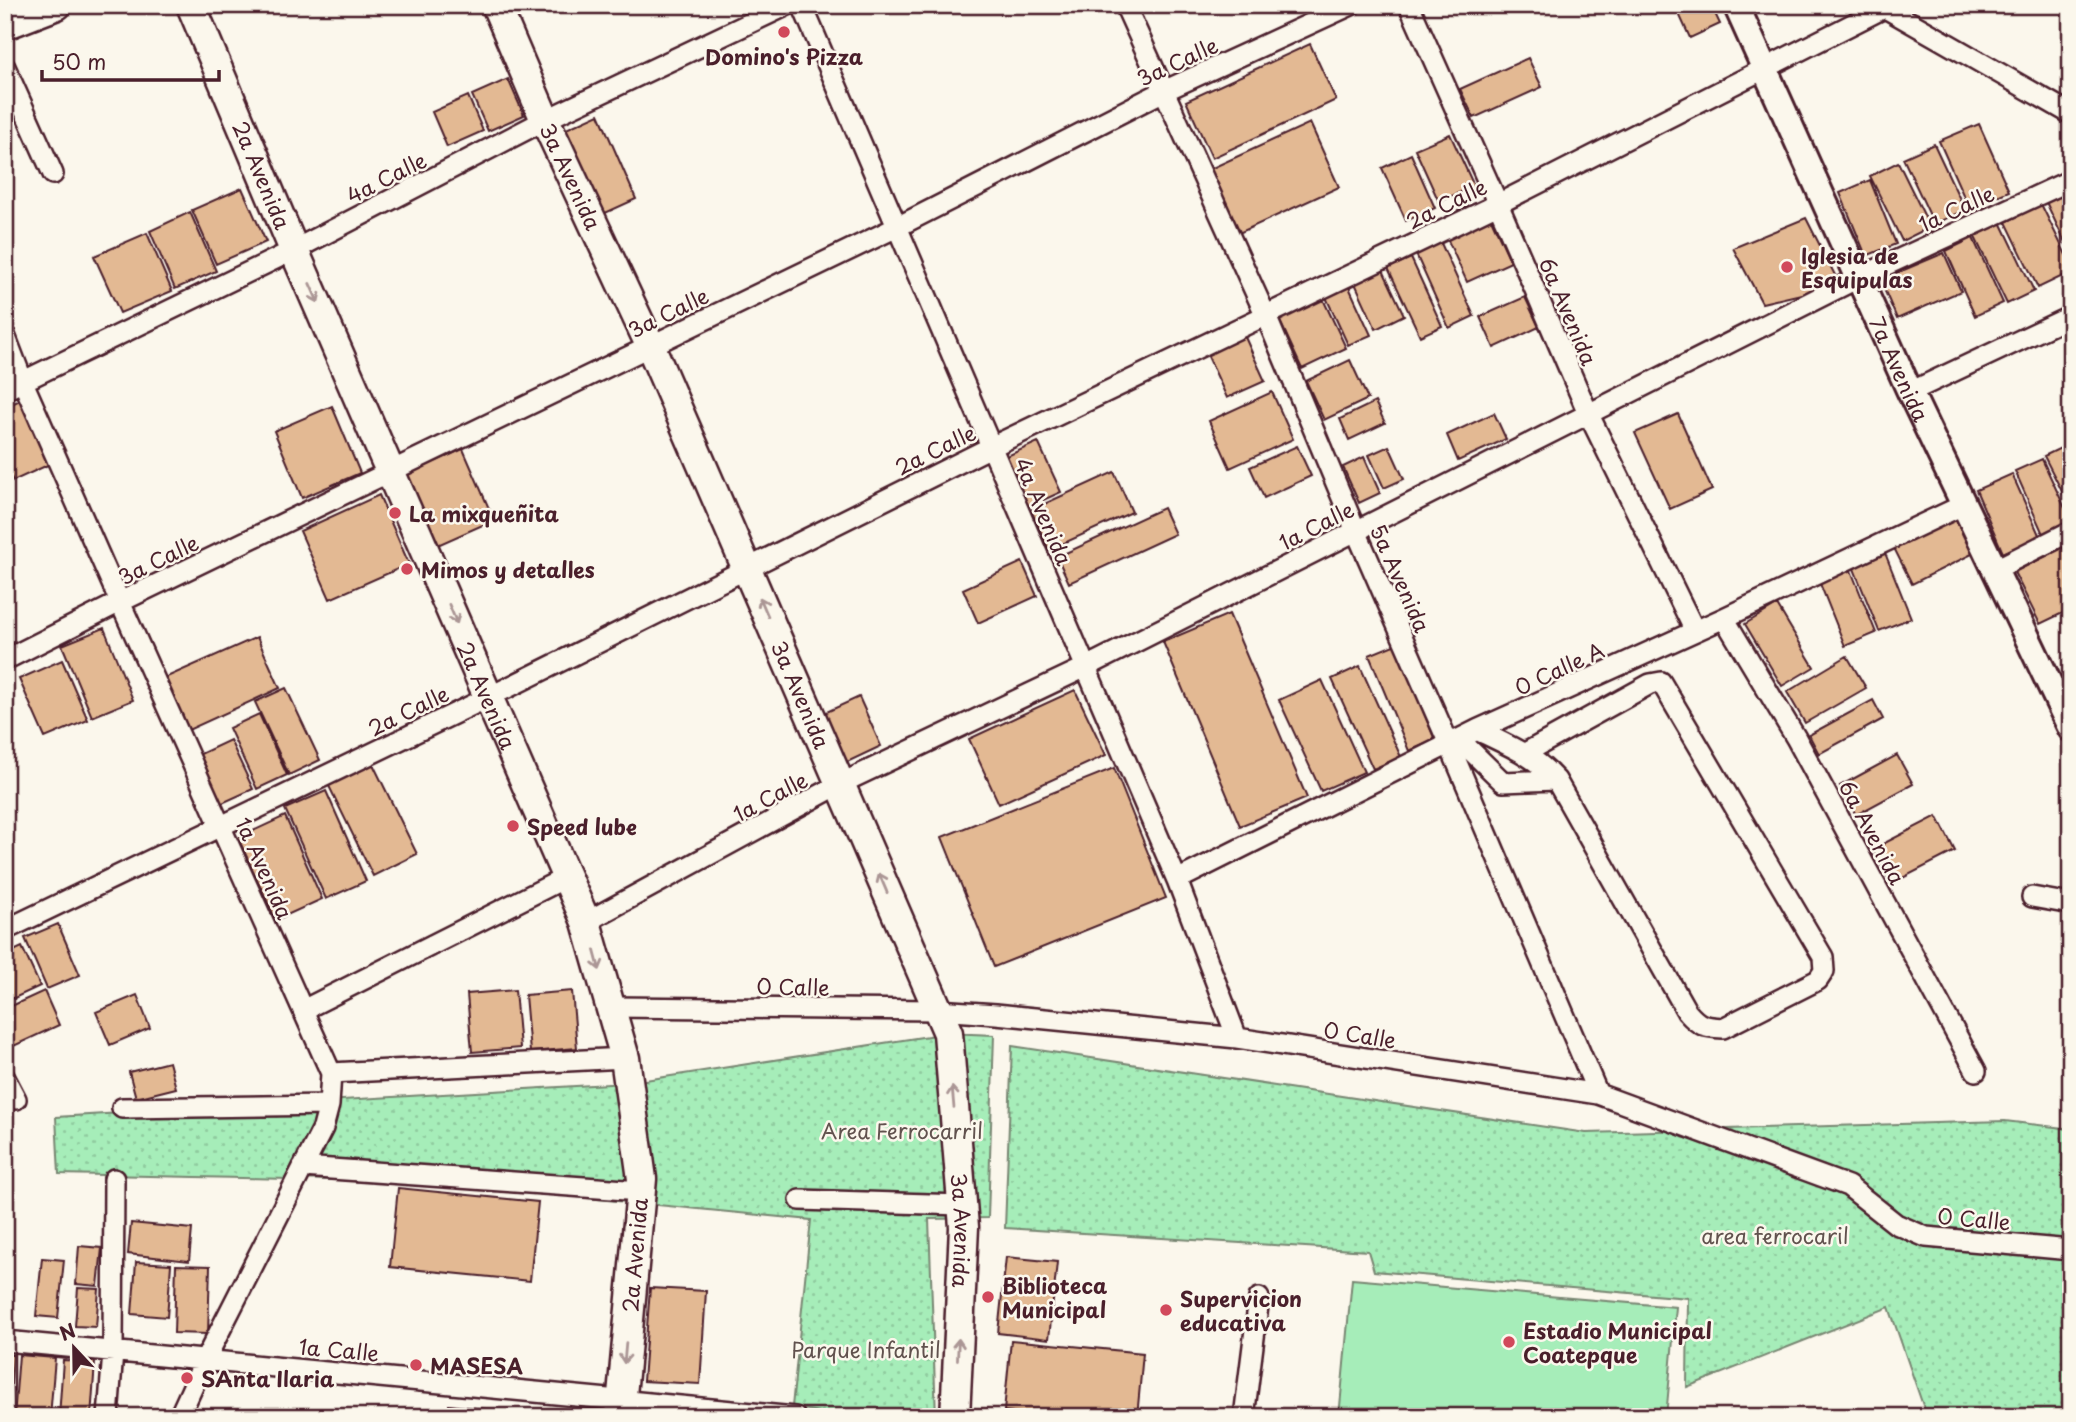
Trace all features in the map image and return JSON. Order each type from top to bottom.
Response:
[{"type":"main road","points":[[5,25],[57,5]]},
{"type":"main road","name":"2a Avenida","points":[[191,5],[294,250],[586,922],[625,1058],[642,1179],[620,1408]]},
{"type":"main road","name":"3a Avenida","points":[[496,5],[545,120],[650,345],[948,1033],[964,1227],[955,1417]]},
{"type":"street","name":"4a Calle","points":[[14,386],[294,250],[545,120],[788,5]]},
{"type":"street","name":"4a Avenida","points":[[802,5],[1177,880],[1237,1038]]},
{"type":"street","name":"5a Avenida","points":[[1125,5],[1266,316],[1356,531],[1462,738],[1598,1094]]},
{"type":"street","name":"3a Calle","points":[[5,660],[897,227],[1164,91],[1351,5]]},
{"type":"street","name":"6a Avenida","points":[[1409,5],[1588,413],[1695,631]]},
{"type":"street","name":"7a Avenida","points":[[1735,5],[1910,392],[2071,729]]},
{"type":"street","name":"2a Calle","points":[[5,930],[489,697],[991,447],[1498,204],[1766,69],[1882,7]]},
{"type":"street","points":[[1882,7],[2071,114]]},
{"type":"street","points":[[5,66],[53,174]]},
{"type":"street","name":"1a Calle","points":[[586,922],[840,784],[1086,667],[1858,278],[2071,180]]},
{"type":"street","points":[[1910,392],[2071,316]]},
{"type":"street","name":"1a Avenida","points":[[5,335],[14,386],[120,602],[331,1073],[329,1105],[323,1128],[205,1360],[179,1417]]},
{"type":"street","name":"0 Calle A","points":[[1177,880],[1462,738],[1963,505]]},
{"type":"street","points":[[1994,570],[2071,531]]},
{"type":"street","name":"6a Avenida","points":[[1724,618],[1796,738],[1976,1071]]},
{"type":"street","points":[[1462,738],[1525,753],[1543,765],[1556,780],[1687,1012],[1698,1024],[1723,1028],[1818,980],[1824,971],[1823,957],[1661,682],[1650,684],[1525,753]]},
{"type":"street","points":[[1462,738],[1503,782],[1556,780]]},
{"type":"street","points":[[303,1010],[567,877]]},
{"type":"street","points":[[2032,897],[2071,904]]},
{"type":"street","name":"0 Calle","points":[[610,1007],[938,1010],[996,1014],[1237,1038],[1598,1094],[1848,1186],[1896,1224],[1926,1237],[2071,1250]]},
{"type":"street","points":[[331,1073],[625,1058]]},
{"type":"street","points":[[5,1078],[16,1099]]},
{"type":"street","points":[[122,1108],[329,1105]]},
{"type":"street","points":[[303,1167],[640,1191]]},
{"type":"street","points":[[108,1417],[113,1352],[114,1179]]},
{"type":"street","points":[[800,1200],[962,1205]]},
{"type":"street","points":[[1244,1417],[1259,1298]]},
{"type":"street","name":"1a Calle","points":[[5,1341],[205,1360],[620,1408],[795,1417]]},
{"type":"green space","name":"Area Ferrocarril","points":[[948,1033],[994,1035],[988,1218],[929,1219],[936,1417],[846,1417],[792,1407],[811,1220],[423,1182],[59,1174],[56,1117],[626,1083]]},
{"type":"green space","name":"area ferrocaril","points":[[1012,1046],[1586,1133],[2005,1121],[2071,1129],[2071,1417],[1927,1417],[1889,1307],[1687,1387],[1688,1298],[1374,1271],[1368,1251],[1005,1228]]},
{"type":"green space","name":"Estadio Municipal Coatepque","points":[[1352,1279],[1676,1307],[1666,1417],[1339,1417]]},
{"type":"building","points":[[1675,5],[1711,5],[1720,24],[1690,38]]},
{"type":"building","points":[[1310,44],[1336,100],[1212,158],[1186,101]]},
{"type":"building","points":[[1528,58],[1542,87],[1474,118],[1460,89]]},
{"type":"building","points":[[508,79],[524,115],[488,131],[472,95]]},
{"type":"building","points":[[468,96],[483,131],[447,147],[432,112]]},
{"type":"building","points":[[599,114],[636,199],[601,215],[564,130]]},
{"type":"building","points":[[1310,123],[1339,187],[1239,233],[1210,169]]},
{"type":"building","points":[[1979,124],[2009,191],[1969,208],[1939,141]]},
{"type":"building","points":[[1450,134],[1474,186],[1439,202],[1415,149]]},
{"type":"building","points":[[1934,144],[1965,210],[1934,224],[1903,158]]},
{"type":"building","points":[[1411,154],[1435,208],[1406,221],[1382,168]]},
{"type":"building","points":[[1898,162],[1930,227],[1902,241],[1870,176]]},
{"type":"building","points":[[1870,180],[1896,244],[1866,256],[1840,193]]},
{"type":"building","points":[[242,188],[266,242],[216,264],[192,210]]},
{"type":"building","points":[[2071,190],[2071,255],[2046,202]]},
{"type":"building","points":[[2041,204],[2071,265],[2071,272],[2038,288],[2006,222]]},
{"type":"building","points":[[190,212],[216,271],[175,289],[150,231]]},
{"type":"building","points":[[1489,214],[1511,262],[1467,282],[1445,234]]},
{"type":"building","name":"Iglesia de Esquipulas","points":[[1806,218],[1840,285],[1762,303],[1733,248]]},
{"type":"building","points":[[2001,222],[2034,291],[2007,304],[1974,235]]},
{"type":"building","points":[[147,233],[172,291],[120,313],[94,256]]},
{"type":"building","points":[[1973,238],[2003,303],[1975,316],[1946,251]]},
{"type":"building","points":[[1440,241],[1474,316],[1449,328],[1415,252]]},
{"type":"building","points":[[1944,253],[1961,291],[1897,319],[1880,280]]},
{"type":"building","points":[[1411,258],[1442,326],[1420,336],[1388,268]]},
{"type":"building","points":[[1382,268],[1404,315],[1376,329],[1354,281]]},
{"type":"building","points":[[1348,285],[1371,335],[1348,345],[1325,295]]},
{"type":"building","points":[[1525,297],[1539,327],[1494,348],[1480,317]]},
{"type":"building","points":[[1323,299],[1346,348],[1302,369],[1279,319]]},
{"type":"building","points":[[1244,335],[1265,381],[1227,398],[1206,352]]},
{"type":"building","points":[[1350,360],[1368,399],[1324,420],[1306,381]]},
{"type":"building","points":[[1272,392],[1293,439],[1230,468],[1209,421]]},
{"type":"building","points":[[20,400],[50,464],[13,481],[5,465],[5,407]]},
{"type":"building","points":[[1375,402],[1385,423],[1349,440],[1340,419]]},
{"type":"building","points":[[332,406],[360,473],[302,498],[274,431]]},
{"type":"building","points":[[1494,413],[1506,439],[1458,461],[1447,435]]},
{"type":"building","points":[[1678,414],[1712,490],[1670,509],[1635,433]]},
{"type":"building","points":[[1038,442],[1061,492],[1028,507],[1005,457]]},
{"type":"building","points":[[2071,443],[2071,509],[2044,456]]},
{"type":"building","points":[[1297,446],[1311,476],[1264,498],[1250,467]]},
{"type":"building","points":[[1389,446],[1404,479],[1384,488],[1369,455]]},
{"type":"building","points":[[463,449],[494,520],[431,548],[399,478]]},
{"type":"building","points":[[1364,457],[1380,493],[1359,503],[1343,467]]},
{"type":"building","points":[[2042,459],[2071,521],[2043,534],[2015,471]]},
{"type":"building","points":[[1114,472],[1132,512],[1049,550],[1031,510]]},
{"type":"building","points":[[2012,474],[2040,537],[2003,553],[1976,490]]},
{"type":"building","points":[[379,495],[409,564],[330,599],[300,531]]},
{"type":"building","points":[[1163,508],[1175,534],[1069,583],[1057,557]]},
{"type":"building","points":[[1956,517],[1974,553],[1912,584],[1894,548]]},
{"type":"building","points":[[2071,544],[2071,609],[2040,624],[2014,572]]},
{"type":"building","points":[[1885,553],[1911,618],[1879,631],[1853,566]]},
{"type":"building","points":[[1022,562],[1037,596],[978,623],[963,589]]},
{"type":"building","points":[[1850,568],[1876,633],[1845,646],[1819,581]]},
{"type":"building","points":[[1777,605],[1814,667],[1782,686],[1745,624]]},
{"type":"building","points":[[1229,614],[1307,798],[1240,826],[1163,642]]},
{"type":"building","points":[[104,628],[133,700],[92,717],[62,645]]},
{"type":"building","points":[[257,637],[280,688],[184,732],[160,680]]},
{"type":"building","points":[[1396,644],[1435,740],[1409,751],[1369,655]]},
{"type":"building","points":[[1847,656],[1866,688],[1805,723],[1787,692]]},
{"type":"building","points":[[62,660],[88,720],[45,738],[19,679]]},
{"type":"building","points":[[1360,666],[1401,757],[1373,769],[1332,679]]},
{"type":"building","points":[[1322,680],[1364,772],[1321,791],[1279,700]]},
{"type":"building","points":[[286,688],[320,760],[289,775],[255,702]]},
{"type":"building","points":[[1075,690],[1106,755],[999,804],[969,739]]},
{"type":"building","points":[[859,697],[881,746],[843,764],[820,715]]},
{"type":"building","points":[[1873,700],[1883,719],[1819,754],[1809,735]]},
{"type":"building","points":[[259,714],[287,775],[257,789],[229,728]]},
{"type":"building","points":[[230,740],[253,789],[218,805],[196,756]]},
{"type":"building","points":[[1897,755],[1913,784],[1856,815],[1840,786]]},
{"type":"building","points":[[372,762],[417,854],[373,876],[328,784]]},
{"type":"building","points":[[1114,768],[1166,898],[994,967],[942,837]]},
{"type":"building","points":[[326,791],[366,881],[326,899],[285,809]]},
{"type":"building","points":[[285,816],[322,899],[276,920],[238,838]]},
{"type":"building","points":[[1937,816],[1955,851],[1891,884],[1873,849]]},
{"type":"building","points":[[58,924],[80,975],[47,989],[25,938]]},
{"type":"building","points":[[22,947],[40,986],[10,1000],[5,991],[5,955]]},
{"type":"building","points":[[515,990],[520,1048],[472,1052],[467,994]]},
{"type":"building","points":[[44,991],[59,1025],[5,1050],[5,1009]]},
{"type":"building","points":[[572,991],[577,1048],[530,1052],[525,995]]},
{"type":"building","points":[[137,995],[150,1028],[110,1045],[96,1012]]},
{"type":"building","points":[[169,1062],[176,1088],[136,1098],[129,1072]]},
{"type":"building","points":[[398,1188],[538,1202],[530,1281],[390,1267]]},
{"type":"building","points":[[131,1223],[192,1229],[189,1261],[128,1254]]},
{"type":"building","points":[[79,1246],[102,1248],[98,1286],[76,1284]]},
{"type":"building","points":[[1006,1257],[1057,1262],[1049,1339],[998,1333]]},
{"type":"building","points":[[42,1258],[64,1260],[58,1318],[36,1316]]},
{"type":"building","points":[[136,1262],[171,1264],[167,1317],[132,1314]]},
{"type":"building","points":[[176,1265],[210,1266],[208,1334],[174,1333]]},
{"type":"building","points":[[78,1288],[99,1289],[96,1327],[75,1326]]},
{"type":"building","points":[[650,1288],[706,1291],[700,1384],[643,1381]]},
{"type":"building","points":[[1011,1340],[1143,1353],[1137,1417],[1065,1417],[1004,1411]]},
{"type":"building","points":[[5,1355],[13,1355],[9,1417],[5,1417]]},
{"type":"building","points":[[19,1355],[55,1358],[50,1417],[14,1417]]},
{"type":"building","points":[[63,1360],[95,1362],[91,1417],[59,1417]]},
{"type":"building","points":[[449,1405],[523,1413],[522,1417],[449,1417]]},
{"type":"place","name":"Domino's Pizza","points":[[784,32]]},
{"type":"place","name":"Iglesia de Esquipulas","points":[[1787,267]]},
{"type":"place","name":"La mixqueñita","points":[[395,513]]},
{"type":"place","name":"Mimos y detalles","points":[[407,569]]},
{"type":"place","name":"Speed lube","points":[[513,826]]},
{"type":"place","name":"Biblioteca Municipal","points":[[988,1297]]},
{"type":"place","name":"Supervicion educativa","points":[[1166,1310]]},
{"type":"place","name":"Estadio Municipal Coatepque","points":[[1509,1342]]},
{"type":"place","name":"MASESA","points":[[416,1365]]},
{"type":"place","name":"SAnta Ilaria","points":[[187,1378]]},
{"type":"park label","name":"Parque Infantil","points":[[866,1349]]}]
